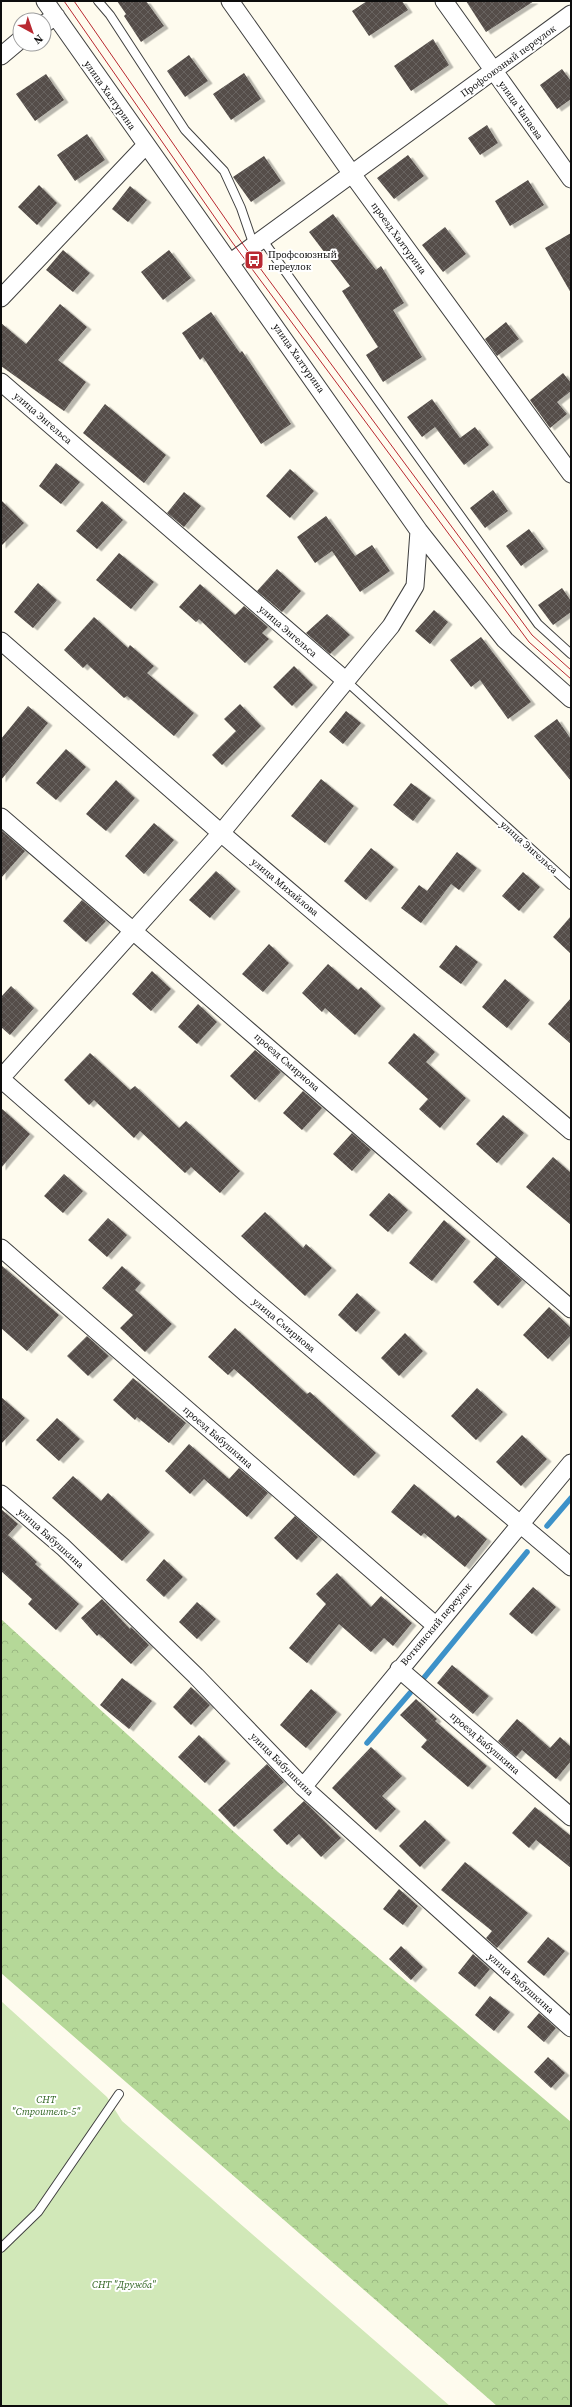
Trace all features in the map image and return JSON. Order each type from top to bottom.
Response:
[{"type":"street","name":"улица Халтурина","points":[[45,1],[48,12]]},
{"type":"street","name":"проезд Халтурина","points":[[230,1],[352,174],[571,474]]},
{"type":"street","name":"улица Чапаева","points":[[444,1],[571,180]]},
{"type":"street","name":"Профсоюзный переулок","points":[[231,262],[495,72],[571,14]]},
{"type":"street","name":"улица Халтурина","points":[[52,23],[146,145],[231,262],[420,531],[505,640],[571,699]]},
{"type":"street","points":[[1,56],[12,47]]},
{"type":"street","points":[[1,298],[146,145]]},
{"type":"street","name":"улица Энгельса","points":[[1,382],[345,680]]},
{"type":"street","points":[[1,1078],[221,833],[345,680],[391,626],[414,586],[420,531]]},
{"type":"street","name":"улица Михайлова","points":[[1,641],[221,833],[571,1131]]},
{"type":"street","name":"проезд Смирнова","points":[[1,816],[571,1309]]},
{"type":"street","name":"улица Смирнова","points":[[1,1078],[247,1294],[571,1567]]},
{"type":"street","name":"проезд Бабушкина","points":[[1,1248],[435,1625]]},
{"type":"street","name":"Воткинский переулок","points":[[303,1787],[435,1625],[571,1463]]},
{"type":"street","name":"улица Бабушкина","points":[[1,1494],[63,1547],[196,1676],[303,1787],[571,2028]]},
{"type":"street","name":"проезд Бабушкина","points":[[399,1669],[571,1817]]},
{"type":"lane","points":[[98,1],[110,15],[185,130],[224,171],[258,242],[538,624],[571,654]]},
{"type":"lane","name":"улица Энгельса","points":[[345,680],[571,885]]},
{"type":"lane","points":[[1,2248],[38,2212],[119,2094]]},
{"type":"green space","points":[[1,1619],[278,1872],[571,2122],[571,2406],[497,2406],[1,1973]]},
{"type":"green space","name":"СНТ \"Дружба\"","points":[[1,2001],[107,2097],[122,2121],[450,2406],[1,2406]]},
{"type":"building","points":[[117,1],[146,1],[164,26],[141,42],[124,16],[126,14]]},
{"type":"building","points":[[367,1],[402,1],[408,10],[369,36],[352,11]]},
{"type":"building","points":[[466,1],[534,1],[486,32]]},
{"type":"building","points":[[433,39],[449,65],[411,91],[394,66]]},
{"type":"building","points":[[189,55],[208,81],[185,97],[167,71]]},
{"type":"building","points":[[562,69],[571,81],[571,99],[557,109],[540,85]]},
{"type":"building","points":[[244,73],[261,99],[231,120],[213,94]]},
{"type":"building","points":[[46,74],[64,100],[35,121],[16,94]]},
{"type":"building","points":[[487,125],[498,143],[480,155],[468,138]]},
{"type":"building","points":[[87,134],[105,160],[75,181],[57,155]]},
{"type":"building","points":[[408,155],[424,176],[394,199],[377,178]]},
{"type":"building","points":[[264,156],[281,181],[251,202],[233,177]]},
{"type":"building","points":[[528,180],[544,205],[510,226],[495,201]]},
{"type":"building","points":[[39,185],[57,203],[37,225],[18,207]]},
{"type":"building","points":[[130,186],[147,200],[128,222],[112,209]]},
{"type":"building","points":[[333,214],[376,270],[381,266],[404,303],[393,310],[422,357],[383,382],[366,355],[378,347],[342,291],[350,286],[309,232]]},
{"type":"building","points":[[445,227],[466,254],[443,272],[422,245]]},
{"type":"building","points":[[571,233],[571,293],[545,248]]},
{"type":"building","points":[[63,250],[90,273],[73,292],[46,270]]},
{"type":"building","points":[[169,250],[191,278],[163,300],[141,272]]},
{"type":"building","points":[[60,304],[87,327],[58,360],[86,382],[64,411],[1,366],[1,323],[26,344]]},
{"type":"building","points":[[211,312],[240,353],[242,351],[291,424],[261,444],[203,357],[200,360],[182,333]]},
{"type":"building","points":[[506,322],[519,339],[497,356],[485,339]]},
{"type":"building","points":[[563,373],[571,383],[571,391],[557,402],[567,414],[550,428],[530,400]]},
{"type":"building","points":[[432,399],[460,438],[475,427],[489,445],[464,465],[435,427],[422,437],[407,417]]},
{"type":"building","points":[[105,404],[166,455],[144,483],[83,433]]},
{"type":"building","points":[[56,463],[80,482],[61,504],[39,486]]},
{"type":"building","points":[[290,469],[314,491],[290,518],[266,496]]},
{"type":"building","points":[[493,490],[508,511],[485,528],[470,508]]},
{"type":"building","points":[[184,492],[201,506],[184,527],[167,513]]},
{"type":"building","points":[[1,500],[24,523],[1,546]]},
{"type":"building","points":[[102,501],[123,520],[97,549],[76,531]]},
{"type":"building","points":[[326,516],[355,556],[372,545],[390,571],[360,592],[332,551],[315,563],[297,537]]},
{"type":"building","points":[[529,529],[544,549],[521,566],[506,546]]},
{"type":"building","points":[[119,553],[154,582],[131,609],[96,580]]},
{"type":"building","points":[[277,569],[301,591],[282,612],[257,591]]},
{"type":"building","points":[[38,583],[57,600],[33,628],[14,612]]},
{"type":"building","points":[[200,584],[235,615],[244,606],[268,627],[262,633],[269,639],[245,663],[199,619],[196,622],[179,607]]},
{"type":"building","points":[[562,588],[571,601],[571,612],[553,625],[538,605]]},
{"type":"building","points":[[434,610],[448,622],[430,644],[415,631]]},
{"type":"building","points":[[327,614],[350,635],[330,654],[306,633]]},
{"type":"building","points":[[94,617],[128,648],[130,645],[154,666],[147,673],[194,713],[174,736],[127,696],[124,698],[87,664],[83,668],[64,650]]},
{"type":"building","points":[[481,637],[531,702],[508,719],[480,680],[471,687],[450,660]]},
{"type":"building","points":[[294,666],[313,685],[292,706],[273,687]]},
{"type":"building","points":[[240,704],[261,726],[222,765],[212,755],[236,731],[224,719]]},
{"type":"building","points":[[28,706],[48,723],[1,780],[1,739]]},
{"type":"building","points":[[346,711],[361,723],[343,744],[329,732]]},
{"type":"building","points":[[557,719],[571,739],[571,781],[534,736]]},
{"type":"building","points":[[66,749],[86,767],[56,800],[36,783]]},
{"type":"building","points":[[321,779],[354,806],[325,843],[291,816]]},
{"type":"building","points":[[116,780],[135,798],[106,831],[86,814]]},
{"type":"building","points":[[411,783],[431,798],[413,821],[393,805]]},
{"type":"building","points":[[154,823],[174,840],[144,874],[125,856]]},
{"type":"building","points":[[1,830],[25,851],[1,878]]},
{"type":"building","points":[[371,848],[394,867],[366,900],[344,881]]},
{"type":"building","points":[[457,852],[477,868],[459,890],[451,884],[421,923],[401,908],[419,885],[427,891]]},
{"type":"building","points":[[216,871],[236,889],[210,918],[189,900]]},
{"type":"building","points":[[523,872],[540,887],[519,911],[502,896]]},
{"type":"building","points":[[82,900],[106,921],[86,942],[63,921]]},
{"type":"building","points":[[571,916],[571,954],[553,937]]},
{"type":"building","points":[[269,944],[289,963],[263,992],[242,974]]},
{"type":"building","points":[[456,945],[478,962],[461,984],[439,967]]},
{"type":"building","points":[[328,964],[358,990],[361,987],[381,1006],[355,1035],[325,1008],[322,1012],[302,993]]},
{"type":"building","points":[[152,971],[171,989],[151,1011],[132,994]]},
{"type":"building","points":[[505,979],[530,1000],[507,1028],[482,1007]]},
{"type":"building","points":[[11,986],[34,1008],[10,1035],[1,1027],[1,997]]},
{"type":"building","points":[[571,998],[571,1044],[548,1024]]},
{"type":"building","points":[[198,1004],[217,1022],[197,1044],[178,1027]]},
{"type":"building","points":[[414,1033],[435,1052],[426,1062],[466,1098],[440,1128],[419,1109],[428,1099],[388,1063]]},
{"type":"building","points":[[255,1050],[281,1072],[255,1100],[230,1076]]},
{"type":"building","points":[[90,1053],[130,1090],[135,1086],[179,1128],[186,1121],[240,1171],[220,1193],[191,1167],[185,1173],[140,1131],[134,1138],[94,1100],[89,1105],[64,1080]]},
{"type":"building","points":[[303,1091],[322,1108],[302,1130],[283,1113]]},
{"type":"building","points":[[1,1108],[30,1134],[1,1168]]},
{"type":"building","points":[[503,1115],[524,1133],[497,1163],[476,1144]]},
{"type":"building","points":[[352,1133],[371,1150],[352,1171],[333,1154]]},
{"type":"building","points":[[553,1157],[571,1173],[571,1225],[526,1187]]},
{"type":"building","points":[[64,1174],[83,1191],[63,1213],[44,1196]]},
{"type":"building","points":[[389,1193],[408,1210],[388,1232],[369,1215]]},
{"type":"building","points":[[265,1212],[303,1248],[306,1244],[332,1268],[305,1296],[241,1236]]},
{"type":"building","points":[[108,1218],[127,1235],[107,1257],[88,1240]]},
{"type":"building","points":[[444,1220],[466,1239],[432,1281],[409,1263]]},
{"type":"building","points":[[496,1257],[522,1280],[498,1306],[473,1282]]},
{"type":"building","points":[[1,1265],[59,1315],[27,1351],[1,1328]]},
{"type":"building","points":[[122,1266],[141,1283],[135,1290],[172,1324],[145,1352],[120,1328],[133,1315],[102,1288]]},
{"type":"building","points":[[357,1293],[376,1310],[356,1332],[338,1315]]},
{"type":"building","points":[[549,1307],[571,1328],[571,1335],[548,1359],[523,1335]]},
{"type":"building","points":[[235,1328],[307,1394],[310,1392],[376,1453],[354,1476],[234,1369],[228,1375],[208,1357]]},
{"type":"building","points":[[405,1333],[423,1351],[399,1376],[381,1358]]},
{"type":"building","points":[[87,1336],[109,1356],[88,1376],[67,1356]]},
{"type":"building","points":[[133,1378],[186,1423],[169,1443],[137,1417],[135,1420],[113,1400]]},
{"type":"building","points":[[477,1388],[503,1412],[476,1440],[451,1416]]},
{"type":"building","points":[[1,1397],[25,1418],[1,1444]]},
{"type":"building","points":[[57,1418],[80,1439],[59,1461],[36,1440]]},
{"type":"building","points":[[522,1435],[547,1459],[521,1486],[496,1462]]},
{"type":"building","points":[[189,1444],[229,1479],[239,1468],[268,1493],[247,1517],[204,1479],[190,1494],[165,1471]]},
{"type":"building","points":[[73,1476],[101,1501],[108,1493],[150,1532],[122,1561],[52,1498]]},
{"type":"building","points":[[414,1484],[455,1518],[458,1515],[487,1539],[465,1567],[424,1533],[421,1536],[391,1512]]},
{"type":"building","points":[[1,1509],[18,1524],[8,1535],[37,1562],[35,1564],[79,1604],[56,1630],[28,1604],[32,1599],[1,1571]]},
{"type":"building","points":[[295,1516],[318,1537],[297,1560],[274,1538]]},
{"type":"building","points":[[164,1559],[183,1577],[164,1597],[146,1580]]},
{"type":"building","points":[[337,1573],[371,1607],[381,1596],[412,1623],[393,1646],[384,1638],[371,1652],[339,1624],[307,1663],[289,1648],[326,1604],[316,1594]]},
{"type":"building","points":[[533,1587],[556,1607],[532,1634],[509,1614]]},
{"type":"building","points":[[102,1599],[130,1629],[131,1627],[149,1645],[131,1664],[99,1634],[97,1636],[81,1618]]},
{"type":"building","points":[[197,1602],[216,1619],[197,1639],[179,1622]]},
{"type":"building","points":[[452,1665],[489,1696],[473,1714],[437,1683]]},
{"type":"building","points":[[122,1678],[152,1701],[129,1729],[100,1705]]},
{"type":"building","points":[[191,1687],[210,1705],[191,1725],[173,1707]]},
{"type":"building","points":[[311,1689],[337,1712],[306,1748],[280,1725]]},
{"type":"building","points":[[416,1699],[437,1719],[435,1721],[487,1766],[468,1787],[421,1747],[427,1740],[400,1715]]},
{"type":"building","points":[[517,1719],[550,1748],[560,1737],[571,1747],[571,1761],[556,1779],[522,1750],[516,1757],[498,1741]]},
{"type":"building","points":[[199,1735],[226,1761],[205,1783],[178,1757]]},
{"type":"building","points":[[371,1747],[402,1776],[382,1796],[396,1809],[376,1830],[332,1788]]},
{"type":"building","points":[[267,1764],[284,1782],[234,1827],[218,1810]]},
{"type":"building","points":[[304,1801],[341,1838],[321,1857],[299,1834],[287,1845],[273,1830]]},
{"type":"building","points":[[535,1807],[571,1836],[571,1868],[536,1840],[529,1848],[512,1833]]},
{"type":"building","points":[[425,1820],[446,1840],[420,1867],[399,1846]]},
{"type":"building","points":[[465,1862],[528,1913],[497,1948],[486,1938],[492,1931],[441,1890]]},
{"type":"building","points":[[399,1889],[418,1906],[403,1925],[383,1909]]},
{"type":"building","points":[[548,1937],[565,1951],[544,1976],[527,1962]]},
{"type":"building","points":[[401,1946],[423,1967],[411,1980],[389,1959]]},
{"type":"building","points":[[473,1954],[490,1969],[475,1987],[458,1973]]},
{"type":"building","points":[[490,1996],[510,2012],[494,2031],[475,2015]]},
{"type":"building","points":[[539,2013],[556,2028],[544,2042],[527,2027]]},
{"type":"building","points":[[548,2057],[565,2073],[551,2088],[534,2072]]},
{"type":"waterway","points":[[547,1526],[571,1498]]},
{"type":"waterway","points":[[423,1679],[527,1552]]},
{"type":"waterway","points":[[367,1743],[410,1693]]},
{"type":"tram line","points":[[64,1],[232,242],[529,642],[571,679]]},
{"type":"tram line","points":[[74,1],[254,260],[532,635],[571,670]]},
{"type":"place","name":"Профсоюзный переулок","points":[[254,260]]},
{"type":"park label","name":"СНТ \"Строитель-5\"","points":[[46,2104]]}]
